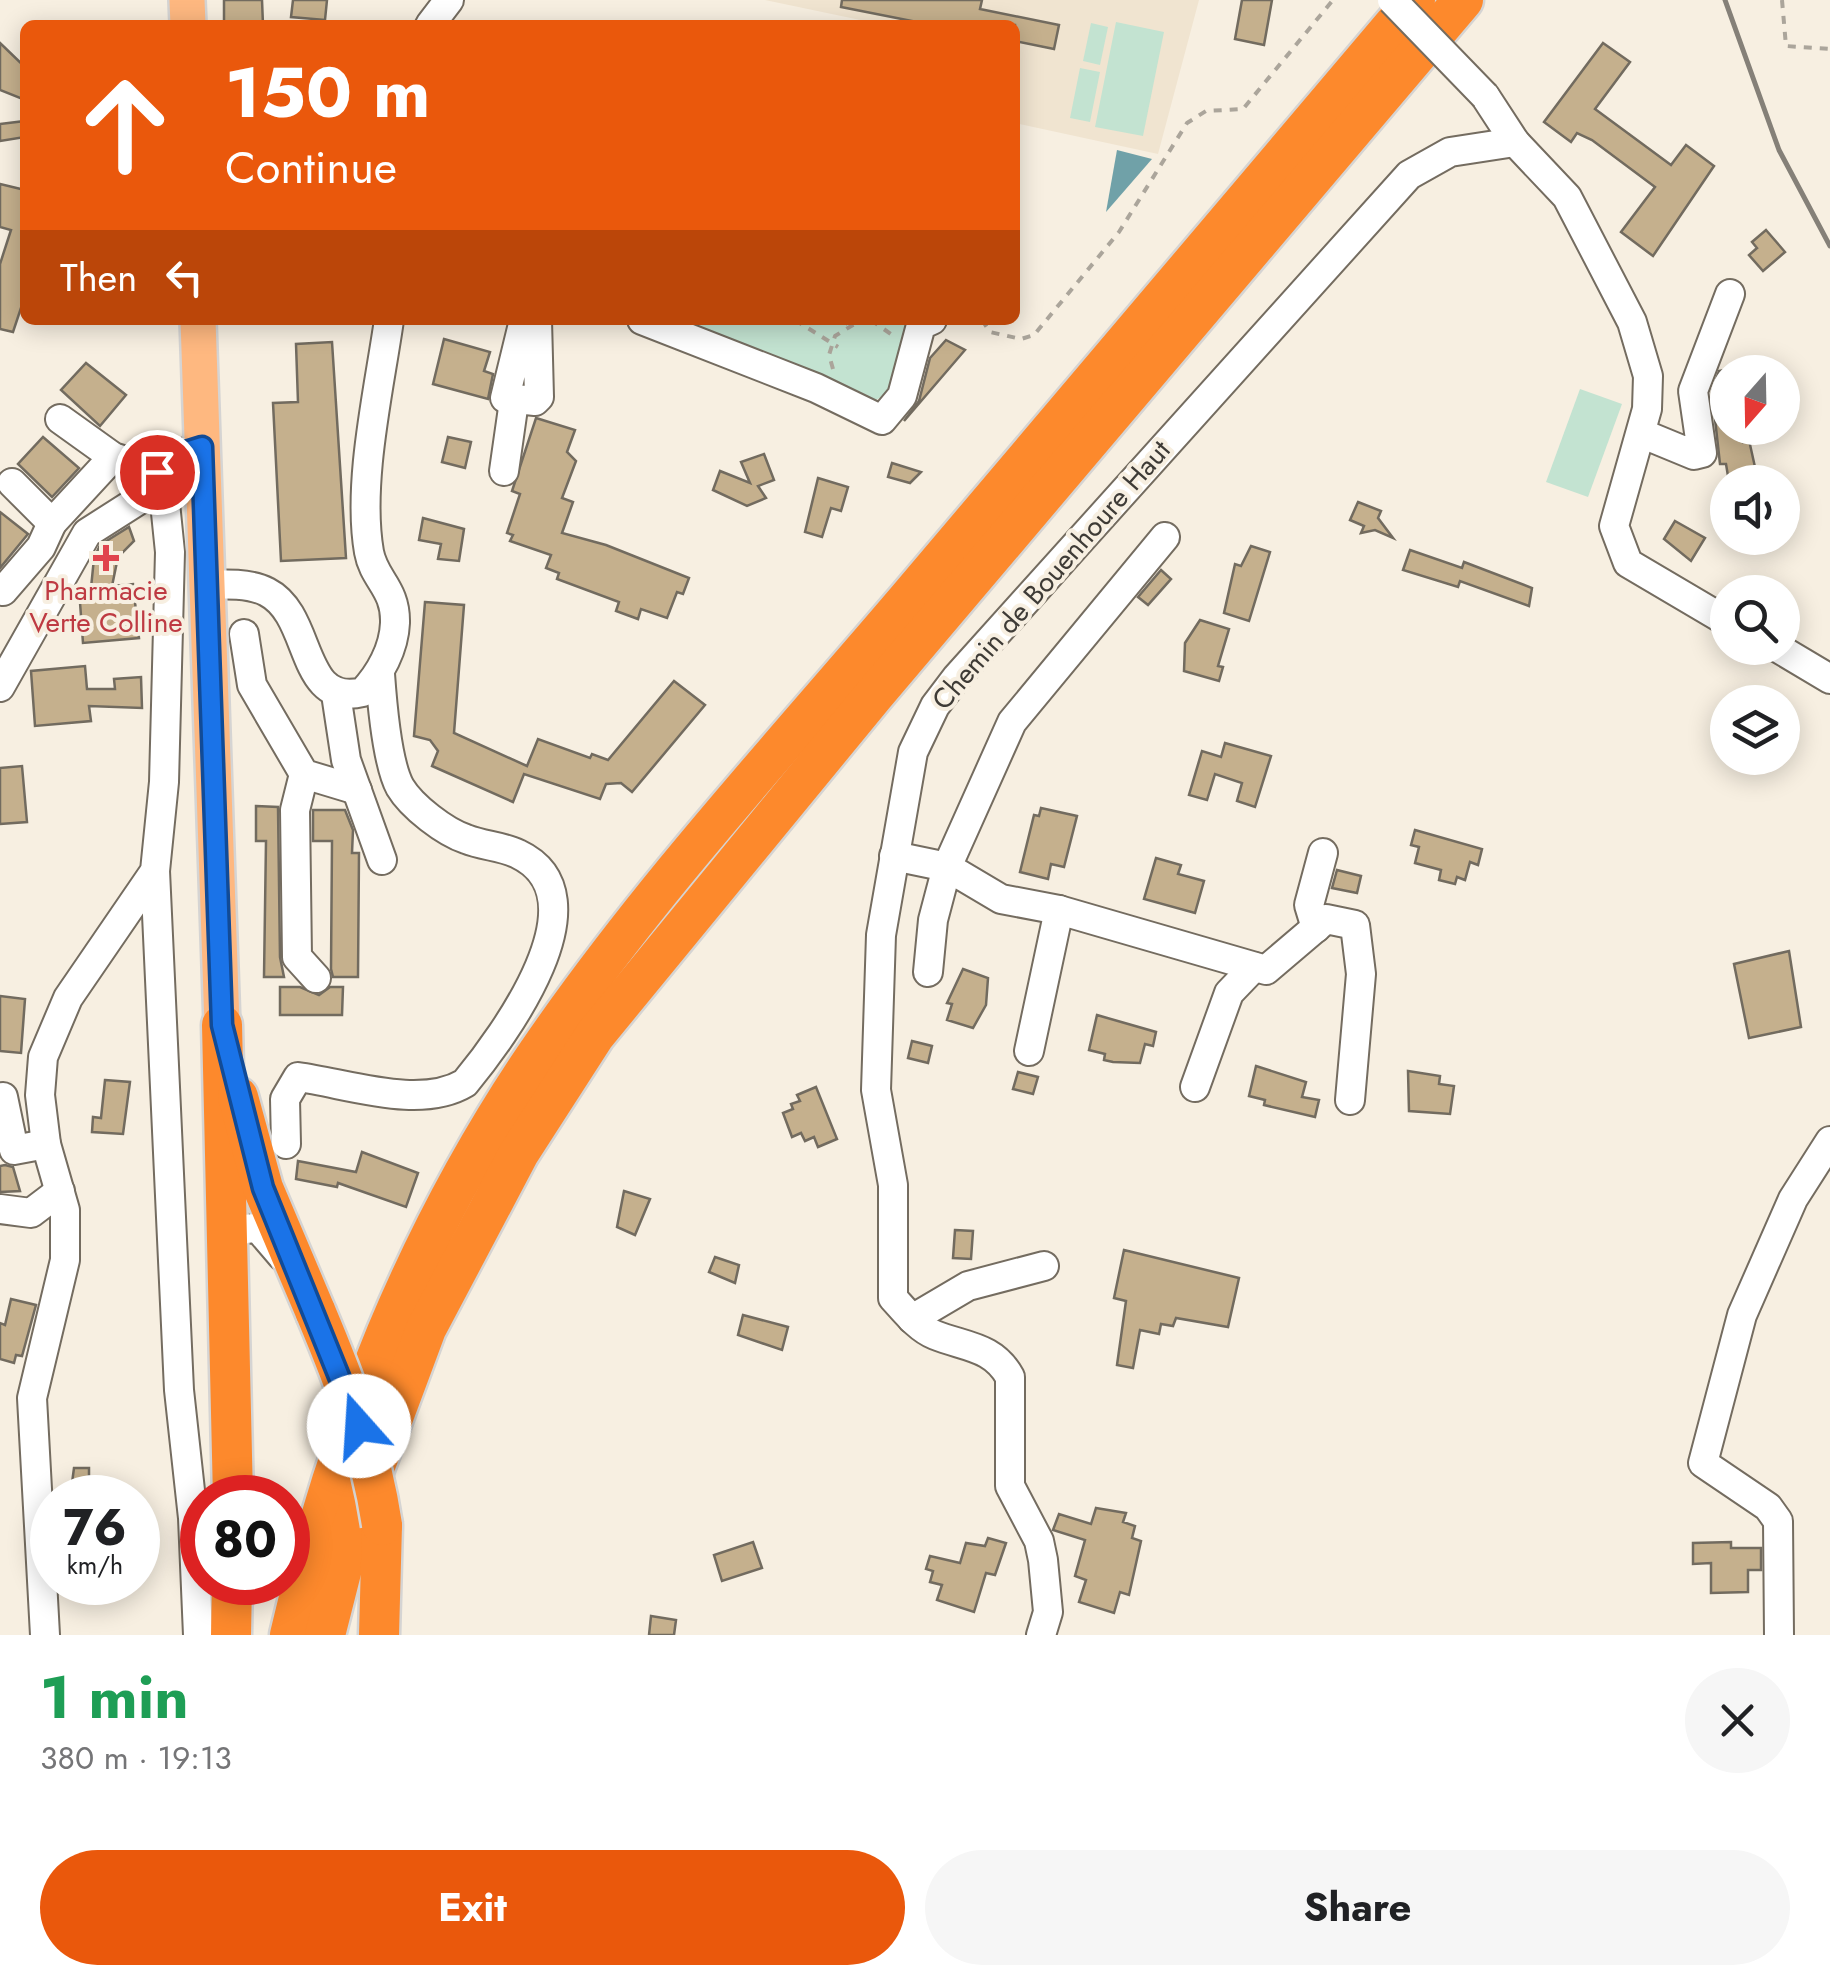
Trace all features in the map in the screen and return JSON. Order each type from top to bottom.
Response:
[{"type":"highway","points":[[290,1635],[308,1556],[382,1344],[424,1247],[478,1148],[538,1054],[691,855],[1415,0]]},
{"type":"highway","points":[[326,1635],[358,1508],[426,1329],[520,1152],[596,1035],[874,695],[1463,0]]},
{"type":"highway","points":[[222,1025],[232,1475]]},
{"type":"highway","points":[[222,1025],[263,1188],[352,1404],[374,1478],[382,1525],[378,1635]]},
{"type":"highway","points":[[231,1635],[232,1605]]},
{"type":"main road","points":[[198,325],[222,1025]]},
{"type":"street","points":[[431,20],[449,0]]},
{"type":"street","points":[[1392,0],[1485,96],[1515,142],[1567,197],[1632,322],[1648,376],[1643,434],[1614,526],[1619,545],[1628,563],[1710,611]]},
{"type":"street","name":"Chemin de Bouenhoure Haut","points":[[912,1319],[892,1298],[893,1186],[876,1090],[881,935],[913,752],[935,706],[1409,175],[1450,152],[1515,142]]},
{"type":"street","points":[[1643,434],[1694,455],[1702,453],[1693,391],[1730,294]]},
{"type":"street","points":[[286,1144],[285,1099],[298,1077],[422,1096],[450,1092],[466,1083],[516,1008],[549,946],[554,897],[543,871],[518,854],[463,838],[426,813],[400,787],[383,722],[380,674],[395,628],[394,596],[369,556],[367,514],[389,325]]},
{"type":"street","points":[[523,325],[505,398],[514,402],[534,401],[541,388],[537,325]]},
{"type":"street","points":[[655,325],[816,388],[882,420],[902,396],[920,325]]},
{"type":"street","points":[[504,471],[514,402]]},
{"type":"street","points":[[60,419],[113,457],[156,480],[165,503],[170,552],[164,782],[155,872],[179,1390],[193,1518],[198,1635]]},
{"type":"street","points":[[1,592],[41,547],[52,523],[113,457]]},
{"type":"street","points":[[0,687],[11,650],[87,533],[156,480],[170,457],[202,461]]},
{"type":"street","points":[[12,484],[52,523]]},
{"type":"street","points":[[928,972],[933,920],[947,867],[1012,722],[1165,537]]},
{"type":"street","points":[[206,585],[266,591],[288,607],[322,686],[336,694],[363,692],[380,674]]},
{"type":"street","points":[[244,634],[252,685],[304,774],[357,790]]},
{"type":"street","points":[[1800,661],[1830,679]]},
{"type":"street","points":[[336,694],[346,760],[382,860]]},
{"type":"street","points":[[304,774],[294,810],[297,958],[316,978]]},
{"type":"street","points":[[1316,928],[1309,905],[1322,853]]},
{"type":"street","points":[[894,856],[947,867],[1001,899],[1059,910],[1266,970],[1326,919],[1355,925],[1361,974],[1350,1100]]},
{"type":"street","points":[[45,1635],[32,1398],[65,1260],[65,1210],[46,1144],[40,1095],[43,1057],[68,998],[155,872]]},
{"type":"street","points":[[1029,1052],[1059,910]]},
{"type":"street","points":[[1226,959],[1188,1084],[1228,993],[1254,967]]},
{"type":"street","points":[[3,1097],[14,1150],[46,1144]]},
{"type":"street","points":[[1778,1635],[1778,1521],[1768,1507],[1704,1463],[1742,1315],[1793,1200],[1830,1141]]},
{"type":"street","points":[[0,1209],[31,1213],[60,1192]]},
{"type":"street","points":[[224,1244],[243,1229],[258,1228],[308,1298]]},
{"type":"street","points":[[1041,1635],[1048,1612],[1044,1560],[1039,1541],[1010,1486],[1010,1377],[1002,1363],[974,1345],[934,1334],[912,1319],[968,1286],[1044,1266]]},
{"type":"path","points":[[985,325],[990,332],[1021,339],[1034,335],[1119,232],[1187,123],[1206,110],[1243,109],[1333,0]]},
{"type":"path","points":[[1782,0],[1786,46],[1830,49]]},
{"type":"path","points":[[803,325],[834,345]]},
{"type":"path","points":[[838,378],[829,356],[846,325]]},
{"type":"path","points":[[880,325],[892,332],[898,342]]},
{"type":"shaded area","points":[[765,0],[1199,0],[1158,154],[1020,124],[1020,20],[860,20]]},
{"type":"green space","points":[[1116,22],[1164,32],[1143,136],[1095,127]]},
{"type":"green space","points":[[1091,23],[1108,27],[1100,65],[1083,61]]},
{"type":"green space","points":[[1080,68],[1100,72],[1090,122],[1070,118]]},
{"type":"green space","points":[[673,325],[908,325],[896,380],[881,397],[867,403]]},
{"type":"green space","points":[[1580,389],[1622,404],[1588,497],[1546,482]]},
{"type":"water","points":[[1117,150],[1152,159],[1106,212]]},
{"type":"building","points":[[224,0],[262,0],[263,20],[224,20]]},
{"type":"building","points":[[293,0],[327,0],[325,20],[291,17]]},
{"type":"building","points":[[842,0],[982,0],[980,9],[1059,25],[1054,49],[1020,42],[1020,20],[907,20],[841,7]]},
{"type":"building","points":[[1242,0],[1272,0],[1264,45],[1235,39]]},
{"type":"building","points":[[0,43],[20,62],[20,98],[0,90]]},
{"type":"building","points":[[1603,43],[1630,62],[1595,109],[1671,165],[1686,145],[1714,166],[1653,256],[1621,232],[1655,187],[1592,140],[1577,133],[1571,142],[1544,122]]},
{"type":"building","points":[[20,122],[20,138],[0,141],[0,124]]},
{"type":"building","points":[[0,184],[20,189],[20,311],[13,332],[0,329],[0,264],[11,230],[0,227]]},
{"type":"building","points":[[1766,230],[1785,252],[1763,271],[1749,255],[1757,248],[1752,242]]},
{"type":"building","points":[[444,339],[490,352],[484,371],[493,374],[488,399],[433,384]]},
{"type":"building","points":[[946,340],[965,350],[904,421],[919,401],[930,358]]},
{"type":"building","points":[[332,342],[346,558],[281,561],[273,403],[298,402],[296,344]]},
{"type":"building","points":[[86,363],[126,395],[100,426],[61,390]]},
{"type":"building","points":[[536,418],[575,430],[567,452],[576,461],[562,498],[573,502],[562,533],[606,545],[689,578],[683,594],[677,592],[667,618],[641,609],[638,619],[616,611],[619,602],[557,579],[559,573],[546,568],[551,555],[510,541],[513,535],[507,533],[520,494],[512,491]]},
{"type":"building","points":[[43,437],[79,468],[52,497],[18,464]]},
{"type":"building","points":[[448,437],[471,442],[465,468],[442,462]]},
{"type":"building","points":[[1718,445],[1750,445],[1755,465],[1720,464]]},
{"type":"building","points":[[764,454],[774,480],[758,486],[766,498],[747,506],[713,490],[720,471],[750,483],[741,462]]},
{"type":"building","points":[[892,463],[921,472],[910,483],[888,477]]},
{"type":"building","points":[[818,478],[848,487],[841,511],[831,508],[822,537],[805,532]]},
{"type":"building","points":[[1358,502],[1381,511],[1378,518],[1393,538],[1375,530],[1361,533],[1364,526],[1350,520]]},
{"type":"building","points":[[0,512],[28,534],[0,568]]},
{"type":"building","points":[[423,518],[464,529],[459,561],[438,559],[441,544],[419,540]]},
{"type":"building","points":[[1675,521],[1705,538],[1691,561],[1664,539]]},
{"type":"building","points":[[129,527],[134,541],[118,557],[112,586],[133,584],[139,638],[83,643],[79,589],[91,588],[94,558],[100,545]]},
{"type":"building","points":[[1251,546],[1270,552],[1249,621],[1224,613],[1235,564],[1241,566]]},
{"type":"building","points":[[1410,550],[1462,568],[1464,562],[1532,588],[1529,606],[1460,581],[1458,587],[1403,570]]},
{"type":"building","points":[[1161,570],[1171,579],[1148,605],[1138,597]]},
{"type":"building","points":[[425,602],[464,605],[454,733],[527,766],[538,739],[590,758],[592,754],[608,760],[674,681],[705,705],[632,792],[621,783],[606,784],[600,799],[524,774],[513,802],[432,766],[438,751],[430,740],[414,736]]},
{"type":"building","points":[[1200,620],[1229,629],[1218,666],[1223,667],[1219,681],[1184,671],[1185,643]]},
{"type":"building","points":[[85,666],[87,689],[115,689],[114,679],[141,677],[142,708],[89,706],[91,721],[35,726],[31,671]]},
{"type":"building","points":[[1225,743],[1271,756],[1255,807],[1237,801],[1242,783],[1215,774],[1207,800],[1189,795],[1202,751],[1221,757]]},
{"type":"building","points":[[22,766],[27,822],[0,824],[0,768]]},
{"type":"building","points":[[256,806],[278,807],[280,957],[284,977],[264,977],[266,841],[256,841]]},
{"type":"building","points":[[1041,808],[1077,816],[1064,867],[1051,864],[1048,879],[1020,872],[1034,815],[1039,816]]},
{"type":"building","points":[[313,810],[345,810],[353,830],[352,853],[359,853],[358,977],[333,977],[332,841],[313,841]]},
{"type":"building","points":[[1415,830],[1482,849],[1478,865],[1470,862],[1465,880],[1457,877],[1455,884],[1439,880],[1441,870],[1415,863],[1419,847],[1411,845]]},
{"type":"building","points":[[1156,858],[1181,865],[1178,874],[1204,881],[1195,913],[1144,899]]},
{"type":"building","points":[[1337,870],[1361,876],[1357,893],[1332,888]]},
{"type":"building","points":[[1789,951],[1801,1027],[1749,1038],[1734,964]]},
{"type":"building","points":[[963,969],[988,978],[986,1005],[973,1028],[947,1020],[952,1004],[947,1003]]},
{"type":"building","points":[[280,987],[300,987],[319,995],[330,987],[343,987],[342,1015],[280,1015]]},
{"type":"building","points":[[0,996],[25,999],[21,1053],[0,1051]]},
{"type":"building","points":[[1097,1015],[1156,1032],[1153,1046],[1145,1044],[1140,1063],[1104,1060],[1105,1054],[1089,1050]]},
{"type":"building","points":[[912,1041],[932,1046],[928,1063],[908,1058]]},
{"type":"building","points":[[1256,1066],[1306,1082],[1302,1097],[1319,1100],[1315,1117],[1264,1105],[1265,1100],[1249,1096]]},
{"type":"building","points":[[1408,1071],[1440,1076],[1439,1084],[1454,1086],[1450,1114],[1409,1111]]},
{"type":"building","points":[[1018,1072],[1038,1077],[1033,1094],[1013,1089]]},
{"type":"building","points":[[105,1080],[130,1082],[123,1134],[92,1132],[93,1117],[101,1118]]},
{"type":"building","points":[[816,1087],[837,1139],[818,1147],[814,1137],[805,1141],[801,1133],[792,1137],[783,1113],[800,1101],[797,1095]]},
{"type":"building","points":[[362,1152],[418,1173],[406,1207],[338,1183],[337,1187],[296,1179],[298,1161],[356,1172]]},
{"type":"building","points":[[0,1166],[13,1167],[20,1191],[0,1192]]},
{"type":"building","points":[[624,1191],[650,1199],[635,1235],[617,1227]]},
{"type":"building","points":[[955,1230],[973,1231],[971,1259],[953,1258]]},
{"type":"building","points":[[1124,1250],[1239,1278],[1228,1327],[1176,1318],[1173,1326],[1161,1324],[1159,1334],[1140,1330],[1133,1368],[1117,1365],[1126,1301],[1114,1298]]},
{"type":"building","points":[[715,1257],[739,1265],[735,1283],[709,1272]]},
{"type":"building","points":[[11,1299],[36,1305],[22,1356],[16,1355],[14,1363],[0,1359],[0,1323],[5,1325]]},
{"type":"building","points":[[743,1315],[788,1327],[782,1350],[738,1335]]},
{"type":"building","points":[[74,1468],[89,1468],[89,1475],[73,1475]]},
{"type":"building","points":[[1096,1508],[1126,1513],[1123,1522],[1135,1526],[1132,1538],[1141,1541],[1129,1595],[1120,1592],[1114,1613],[1079,1602],[1086,1580],[1075,1576],[1085,1540],[1053,1530],[1059,1514],[1091,1524]]},
{"type":"building","points":[[988,1538],[1006,1543],[995,1575],[986,1573],[974,1612],[937,1600],[942,1585],[930,1582],[933,1571],[926,1569],[930,1556],[960,1563],[966,1543],[985,1546]]},
{"type":"building","points":[[753,1542],[762,1568],[722,1581],[714,1555]]},
{"type":"building","points":[[1731,1542],[1731,1548],[1761,1548],[1761,1570],[1748,1570],[1748,1592],[1711,1593],[1711,1563],[1693,1564],[1693,1543]]},
{"type":"building","points":[[651,1616],[676,1620],[674,1635],[649,1635]]},
{"type":"railway","points":[[1725,0],[1779,150],[1830,246]]},
{"type":"place","name":"Pharmacie Verte Colline","points":[[106,558]]},
{"type":"route","points":[[157,472],[170,457],[202,447],[222,1025],[263,1188],[359,1426]]}]
